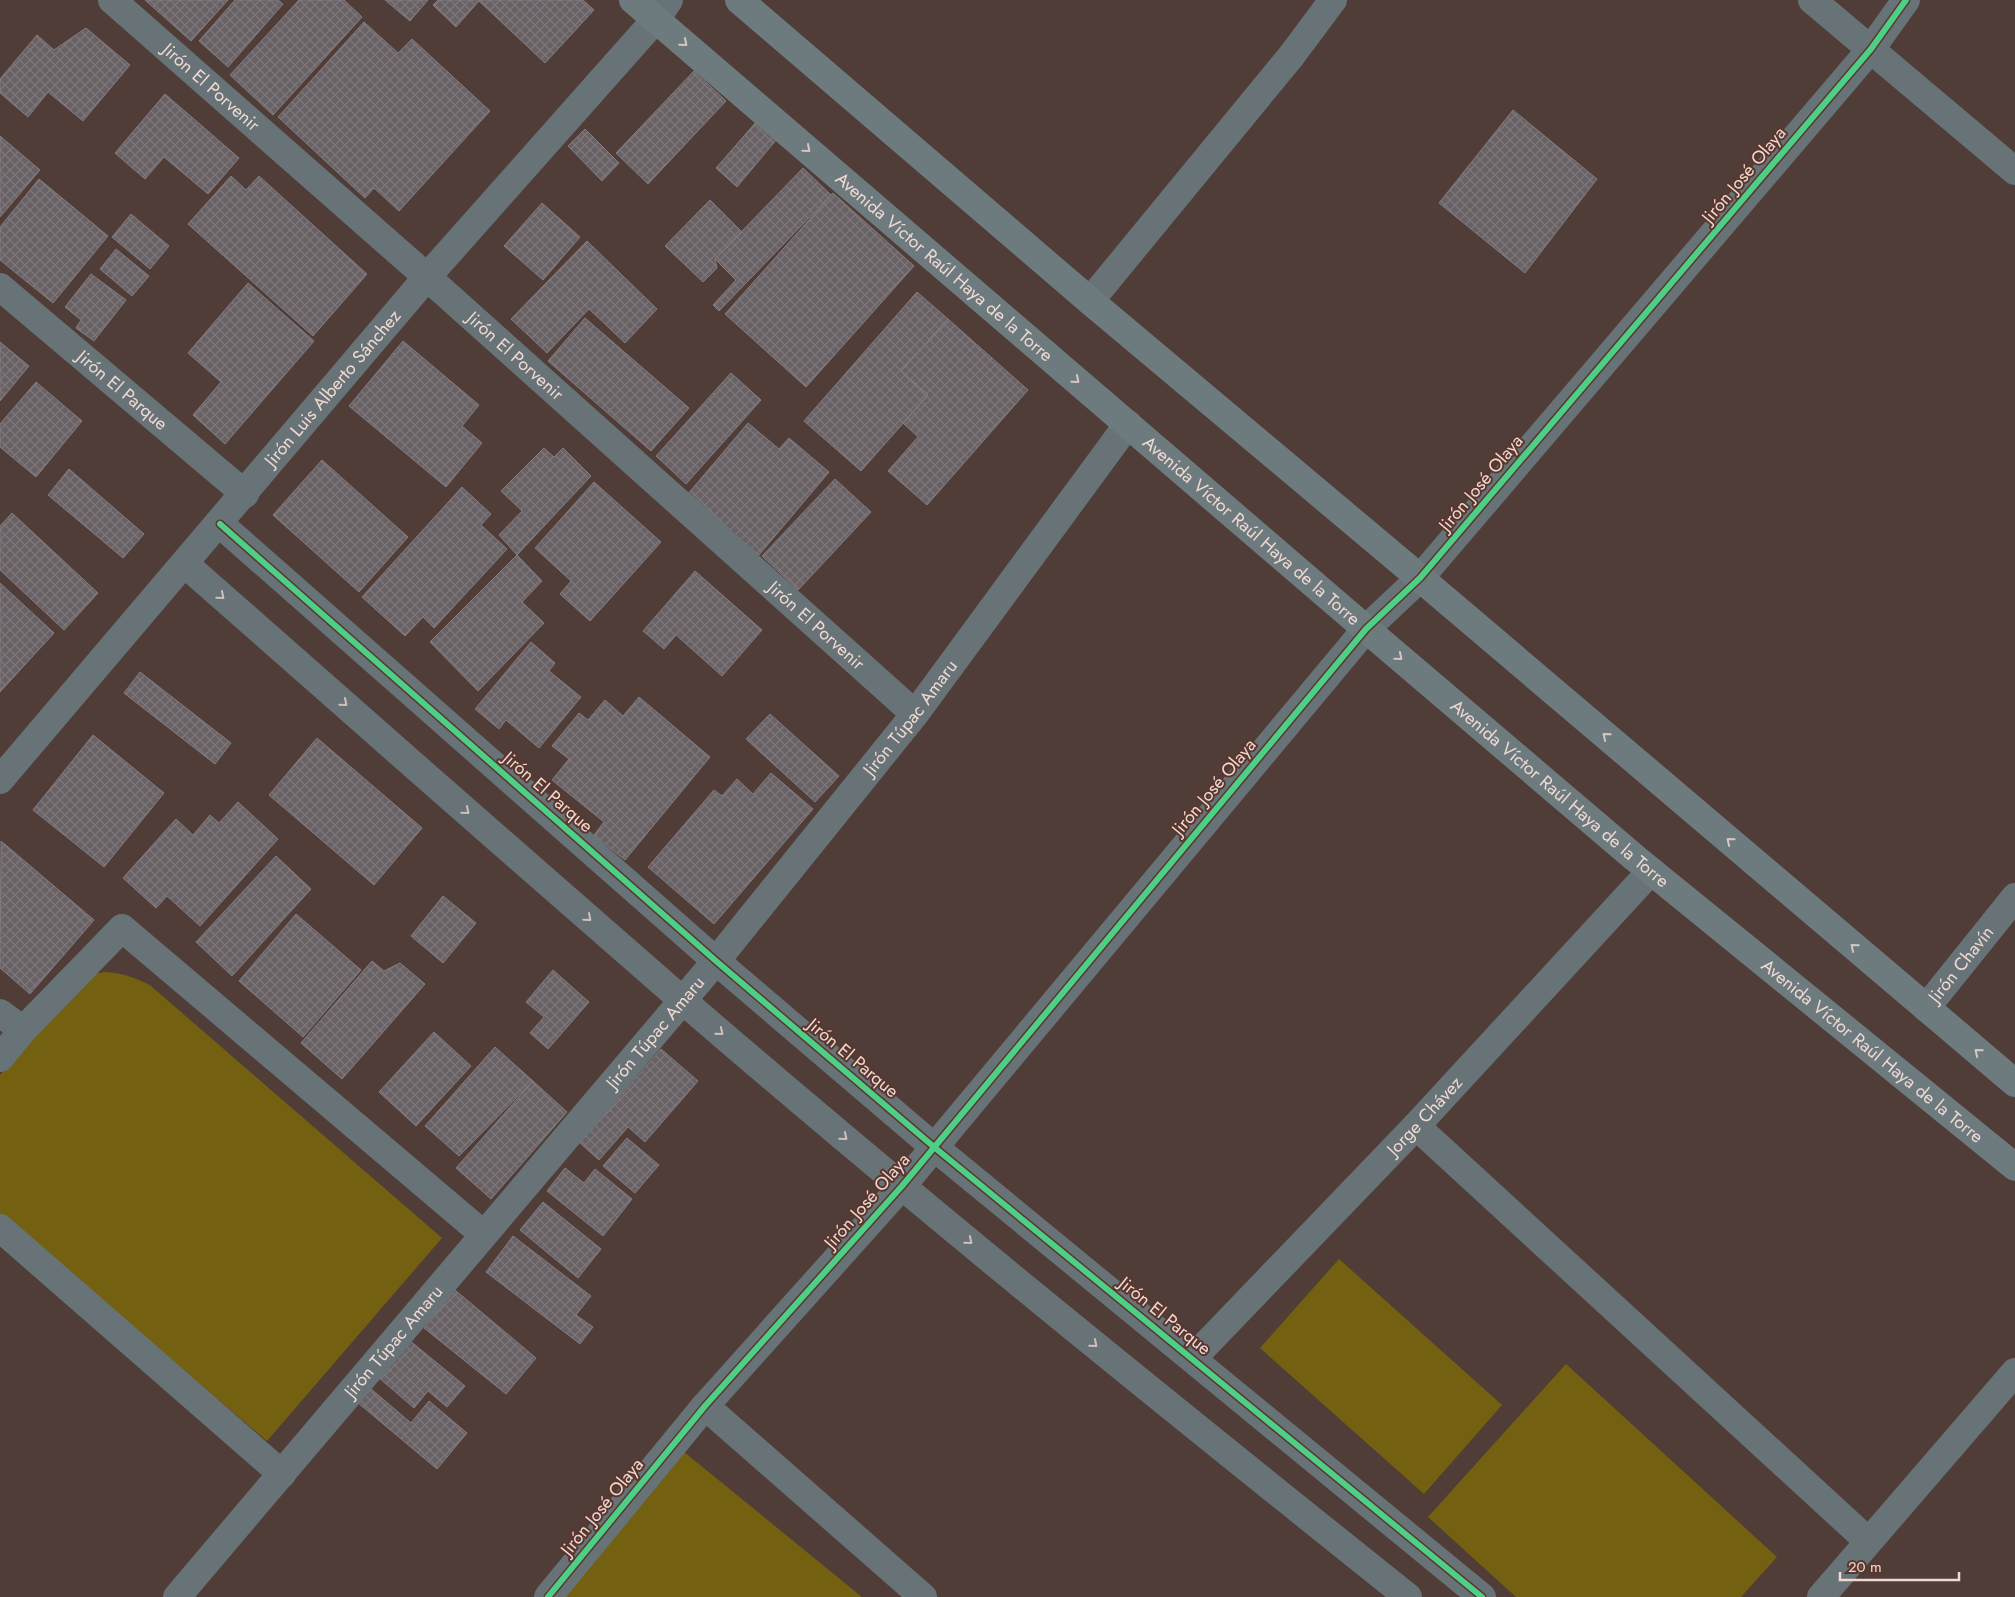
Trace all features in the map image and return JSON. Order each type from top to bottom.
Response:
[{"type":"main road","name":"Avenida Víctor Raúl Haya de la Torre","points":[[633,0],[663,10],[1128,424],[1366,629],[1651,871],[2015,1167]]},
{"type":"main road","points":[[739,0],[1090,301],[1420,578],[2015,1083]]},
{"type":"street","name":"Jirón El Porvenir","points":[[112,0],[427,277],[915,714]]},
{"type":"street","points":[[1090,301],[1292,54],[1333,0]]},
{"type":"street","points":[[1812,0],[2015,171]]},
{"type":"street","name":"Jirón José Olaya","points":[[548,1597],[705,1406],[902,1186],[1366,629],[1420,578],[1870,49],[1906,0]]},
{"type":"street","name":"Jirón Luis Alberto Sánchez","points":[[0,780],[220,524],[427,277],[663,10]]},
{"type":"street","name":"Jirón El Parque","points":[[0,287],[244,494]]},
{"type":"street","name":"Jirón Túpac Amaru","points":[[177,1597],[716,961],[915,714],[1128,424]]},
{"type":"street","name":"Jirón El Parque","points":[[220,524],[716,961],[934,1147],[1482,1597]]},
{"type":"street","points":[[185,564],[683,1000],[902,1186],[1170,1407],[1408,1597]]},
{"type":"street","name":"Jorge Chávez","points":[[1193,1358],[1416,1126],[1651,871]]},
{"type":"street","name":"Jirón Chavín","points":[[1926,1008],[2015,897]]},
{"type":"street","points":[[0,1058],[23,1030],[122,928],[483,1234]]},
{"type":"street","points":[[0,1013],[23,1030]]},
{"type":"street","points":[[1416,1126],[1868,1541]]},
{"type":"street","points":[[0,1228],[282,1474]]},
{"type":"street","points":[[1822,1597],[1868,1541],[2015,1372]]},
{"type":"street","points":[[705,1406],[923,1597]]},
{"type":"shaded area","points":[[104,972],[128,976],[151,986],[442,1238],[267,1441],[0,1215],[0,1075],[86,976]]},
{"type":"shaded area","points":[[1339,1259],[1502,1405],[1424,1494],[1260,1348]]},
{"type":"shaded area","points":[[1566,1364],[1777,1557],[1741,1597],[1516,1597],[1428,1517]]},
{"type":"shaded area","points":[[678,1447],[862,1597],[555,1597]]},
{"type":"building","points":[[145,0],[228,0],[191,41]]},
{"type":"building","points":[[235,0],[278,0],[283,4],[228,67],[199,41]]},
{"type":"building","points":[[299,0],[344,0],[362,17],[273,115],[230,75]]},
{"type":"building","points":[[385,0],[428,0],[410,21]]},
{"type":"building","points":[[438,0],[583,0],[594,10],[545,63],[479,1],[456,27],[433,5]]},
{"type":"building","points":[[364,22],[398,53],[412,39],[490,111],[399,211],[374,188],[365,198],[278,117]]},
{"type":"building","points":[[86,28],[130,65],[83,121],[48,92],[28,117],[0,93],[0,79],[37,35],[54,50]]},
{"type":"building","points":[[694,71],[726,101],[648,184],[616,153]]},
{"type":"building","points":[[165,94],[239,158],[208,194],[164,157],[145,179],[115,153]]},
{"type":"building","points":[[1513,110],[1597,179],[1525,273],[1439,203]]},
{"type":"building","points":[[757,121],[777,139],[737,187],[716,168]]},
{"type":"building","points":[[585,129],[619,163],[602,181],[568,146]]},
{"type":"building","points":[[0,136],[40,170],[0,217]]},
{"type":"building","points":[[803,168],[831,195],[719,311],[713,305],[736,280],[715,259]]},
{"type":"building","points":[[231,176],[246,190],[259,176],[367,274],[313,336],[188,224]]},
{"type":"building","points":[[39,179],[108,236],[53,303],[0,260],[0,227]]},
{"type":"building","points":[[833,193],[914,266],[806,387],[725,314]]},
{"type":"building","points":[[710,200],[742,232],[715,259],[717,268],[703,282],[665,246]]},
{"type":"building","points":[[542,203],[580,237],[543,280],[504,246]]},
{"type":"building","points":[[131,214],[169,246],[150,269],[112,237]]},
{"type":"building","points":[[587,241],[657,309],[625,343],[589,309],[547,353],[511,319]]},
{"type":"building","points":[[116,249],[149,276],[132,296],[100,269]]},
{"type":"building","points":[[91,274],[126,300],[94,341],[76,328],[81,320],[65,307]]},
{"type":"building","points":[[248,283],[314,341],[225,444],[193,415],[221,382],[188,353]]},
{"type":"building","points":[[917,292],[948,319],[901,371],[928,395],[861,471],[804,421]]},
{"type":"building","points":[[585,318],[689,408],[651,451],[548,361]]},
{"type":"building","points":[[948,319],[1028,390],[927,505],[888,471],[918,437],[903,423],[928,395],[901,371]]},
{"type":"building","points":[[403,341],[479,405],[462,426],[482,443],[446,487],[349,406]]},
{"type":"building","points":[[0,342],[29,366],[0,401]]},
{"type":"building","points":[[731,373],[761,400],[686,484],[656,456]]},
{"type":"building","points":[[36,382],[82,421],[36,477],[0,447],[0,424]]},
{"type":"building","points":[[748,423],[779,449],[789,438],[829,472],[759,555],[687,495]]},
{"type":"building","points":[[544,448],[554,457],[563,448],[591,476],[517,555],[499,535],[522,511],[501,491]]},
{"type":"building","points":[[322,460],[408,537],[359,592],[273,515]]},
{"type":"building","points":[[69,469],[144,534],[123,558],[48,495]]},
{"type":"building","points":[[835,479],[871,512],[798,590],[762,556]]},
{"type":"building","points":[[594,482],[661,542],[590,621],[560,594],[571,581],[535,548]]},
{"type":"building","points":[[462,487],[491,514],[481,525],[507,549],[434,628],[423,617],[405,636],[362,597]]},
{"type":"building","points":[[12,513],[98,593],[64,630],[0,570],[0,526]]},
{"type":"building","points":[[517,555],[542,581],[522,602],[544,623],[478,691],[430,642]]},
{"type":"building","points":[[695,571],[762,630],[722,676],[676,635],[664,649],[643,631]]},
{"type":"building","points":[[0,583],[54,633],[0,692]]},
{"type":"building","points":[[531,642],[555,663],[549,671],[581,697],[539,748],[506,720],[499,729],[475,709]]},
{"type":"building","points":[[140,672],[231,743],[215,764],[124,693]]},
{"type":"building","points":[[639,697],[710,757],[625,860],[594,835],[604,822],[552,780],[569,759],[552,746],[579,713],[588,720],[605,700],[623,716]]},
{"type":"building","points":[[770,714],[839,776],[815,802],[746,739]]},
{"type":"building","points":[[93,735],[164,793],[104,867],[33,810]]},
{"type":"building","points":[[317,738],[422,828],[374,885],[269,795]]},
{"type":"building","points":[[771,773],[813,809],[714,924],[648,867],[714,790],[722,796],[737,779],[753,794]]},
{"type":"building","points":[[238,802],[278,839],[200,926],[167,896],[156,908],[123,878],[176,819],[193,835],[210,815],[219,823]]},
{"type":"building","points":[[1,841],[94,920],[30,994],[0,968]]},
{"type":"building","points":[[276,856],[311,889],[232,976],[196,942]]},
{"type":"building","points":[[443,896],[476,923],[443,963],[411,936]]},
{"type":"building","points":[[296,914],[361,970],[303,1037],[239,981]]},
{"type":"building","points":[[372,961],[384,971],[400,963],[425,984],[342,1079],[301,1043]]},
{"type":"building","points":[[553,970],[589,1002],[548,1049],[530,1033],[544,1017],[526,1002]]},
{"type":"building","points":[[434,1032],[471,1066],[416,1126],[379,1092]]},
{"type":"building","points":[[495,1047],[533,1081],[459,1156],[425,1126]]},
{"type":"building","points":[[661,1049],[698,1081],[645,1142],[628,1127],[599,1160],[580,1143]]},
{"type":"building","points":[[533,1081],[567,1112],[491,1199],[456,1168]]},
{"type":"building","points":[[627,1138],[659,1165],[635,1193],[603,1166]]},
{"type":"building","points":[[565,1168],[584,1183],[595,1169],[632,1199],[603,1236],[547,1191]]},
{"type":"building","points":[[543,1202],[601,1249],[578,1278],[520,1230]]},
{"type":"building","points":[[513,1236],[591,1296],[576,1315],[593,1327],[580,1344],[486,1272]]},
{"type":"building","points":[[455,1290],[536,1358],[506,1394],[424,1328]]},
{"type":"building","points":[[409,1340],[465,1386],[447,1407],[428,1391],[414,1408],[378,1377]]},
{"type":"building","points":[[370,1388],[411,1423],[429,1401],[467,1433],[437,1469],[357,1402]]},
{"type":"cycle path","points":[[548,1597],[705,1406],[902,1186],[1366,629],[1420,578],[1871,49],[1906,0]]},
{"type":"cycle path","points":[[220,524],[716,961],[934,1147],[1482,1597]]}]
